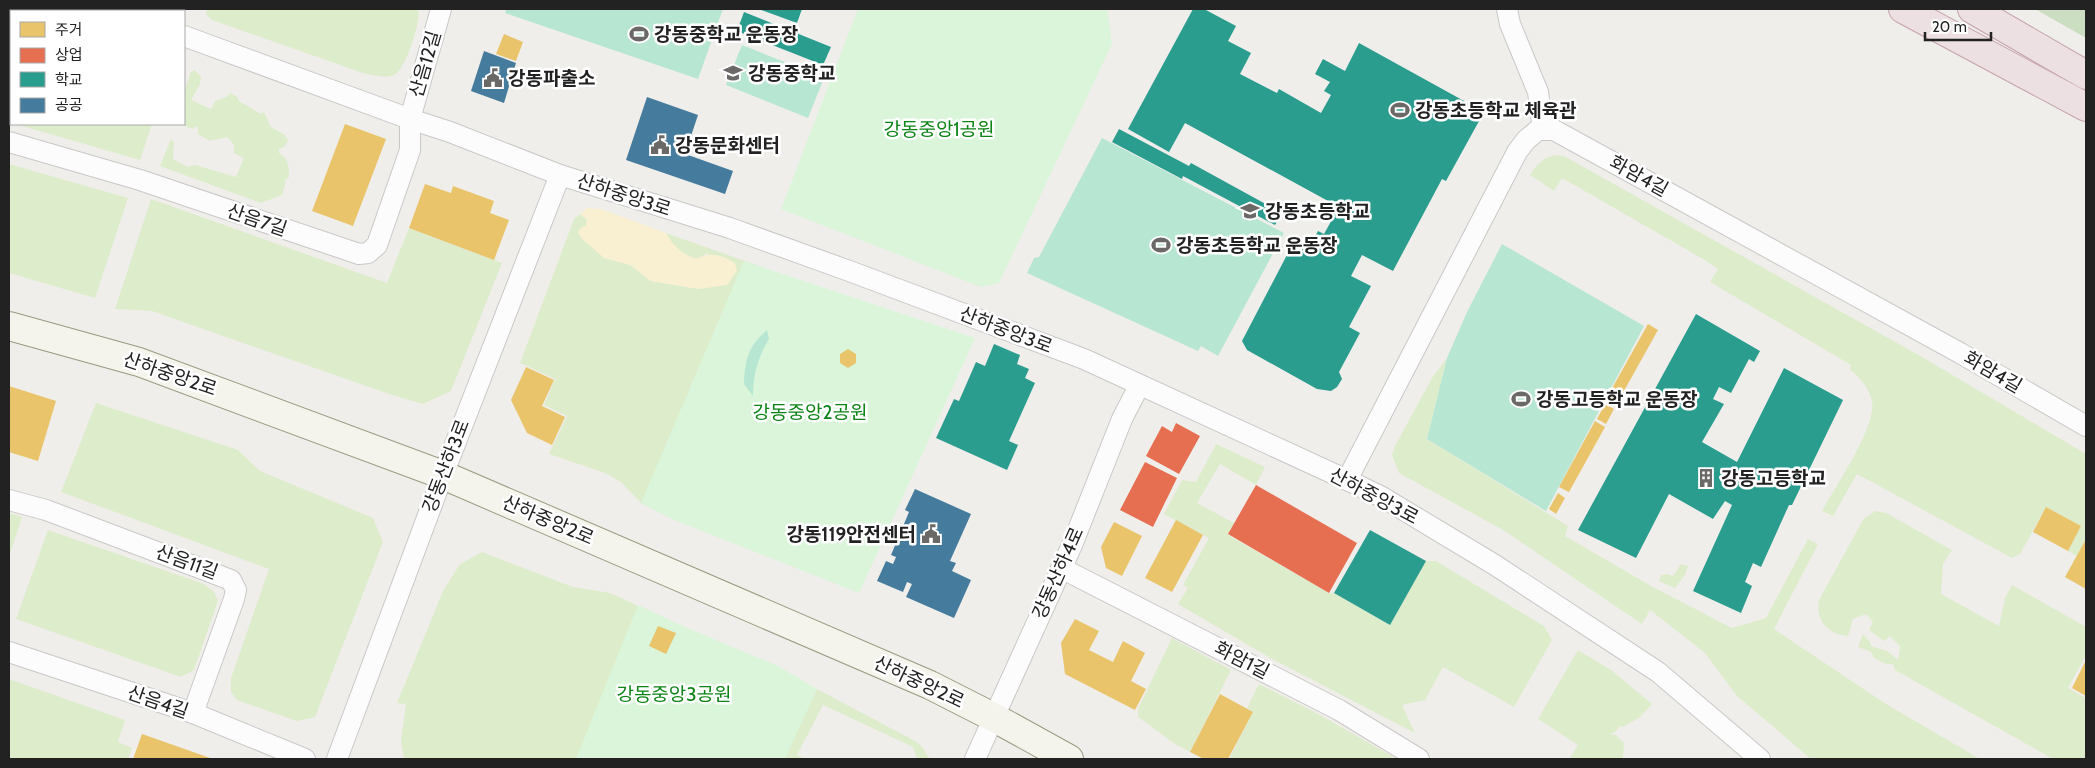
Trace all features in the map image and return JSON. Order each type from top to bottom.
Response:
[{"type":"highway","points":[[1903,9],[2086,107]]},
{"type":"highway","points":[[1972,9],[2086,75]]},
{"type":"main road","name":"산하중앙2로","points":[[9,326],[139,362],[443,475],[930,685],[1069,759]]},
{"type":"street","name":"산음12길","points":[[410,119],[441,9]]},
{"type":"street","points":[[1347,480],[1517,152],[1526,140],[1538,130],[1543,130],[1538,92],[1510,24],[1507,9]]},
{"type":"street","name":"산하중앙3로","points":[[185,36],[450,132],[560,175],[730,228],[1084,359],[1382,497],[1495,565],[1658,672],[1760,759]]},
{"type":"street","name":"산음7길","points":[[9,142],[140,180],[360,254],[368,253],[377,245],[410,150],[410,119]]},
{"type":"street","name":"화암4길","points":[[1543,130],[1554,130],[1960,352],[2086,426]]},
{"type":"street","name":"강동산하3로","points":[[337,759],[443,475],[560,175]]},
{"type":"street","name":"강동산하4로","points":[[975,759],[1061,568],[1122,419],[1139,386]]},
{"type":"street","name":"산음11길","points":[[9,500],[46,510],[231,580],[236,590],[234,599],[193,713]]},
{"type":"street","name":"화암1길","points":[[1061,568],[1339,710],[1419,759]]},
{"type":"street","name":"산음4길","points":[[9,652],[193,713],[305,759]]},
{"type":"green space","points":[[207,9],[418,9],[419,15],[412,44],[403,64],[394,75],[383,77],[363,73],[212,20],[206,14]]},
{"type":"green space","name":"강동중학교 운동장","points":[[506,9],[723,9],[698,79],[505,13]]},
{"type":"green space","name":"강동중앙1공원","points":[[858,9],[1107,9],[1112,44],[999,283],[981,287],[781,209]]},
{"type":"green space","points":[[2035,9],[2086,9],[2086,38]]},
{"type":"green space","points":[[9,16],[10,122],[9,122]]},
{"type":"green space","points":[[742,45],[824,78],[808,118],[726,85]]},
{"type":"green space","points":[[195,70],[201,77],[200,84],[191,100],[211,109],[215,101],[231,93],[239,101],[261,114],[264,112],[271,127],[285,135],[288,141],[284,147],[279,149],[279,153],[288,163],[289,177],[285,180],[282,195],[261,203],[160,166],[171,139],[174,143],[173,159],[188,167],[195,165],[236,177],[244,158],[234,153],[234,145],[227,137],[210,141],[198,134],[198,126],[192,129],[183,125],[185,125],[185,89],[191,72]]},
{"type":"green space","points":[[18,125],[152,125],[140,160]]},
{"type":"green space","name":"강동초등학교 운동장","points":[[1102,138],[1284,233],[1218,356],[1201,346],[1198,351],[1027,273],[1034,258],[1039,257]]},
{"type":"green space","points":[[1556,155],[1564,156],[1922,357],[2086,454],[2086,539],[2077,556],[2068,551],[2081,526],[2046,507],[2020,554],[2012,558],[1857,474],[1833,516],[1822,511],[1854,456],[1872,412],[1872,401],[1869,392],[1861,379],[1850,370],[1851,365],[1710,282],[1718,269],[1703,259],[1562,178],[1554,191],[1530,175],[1541,162]]},
{"type":"green space","points":[[9,164],[128,198],[95,298],[9,273]]},
{"type":"green space","points":[[151,199],[387,283],[409,228],[502,263],[451,391],[423,404],[392,395],[152,311],[115,309]]},
{"type":"green space","points":[[580,214],[587,219],[586,227],[604,258],[630,265],[651,281],[699,289],[708,253],[696,259],[691,257],[678,249],[666,233],[762,267],[666,516],[641,503],[621,482],[605,473],[549,454],[567,416],[544,405],[555,379],[520,363],[574,219]]},
{"type":"green space","name":"강동고등학교 운동장","points":[[1502,244],[1644,326],[1546,511],[1427,439],[1447,358],[1467,312]]},
{"type":"green space","name":"강동중앙2공원","points":[[744,261],[975,338],[859,593],[672,519],[641,503]]},
{"type":"green space","points":[[767,330],[769,339],[757,366],[753,396],[744,384],[745,368],[752,348]]},
{"type":"green space","points":[[1447,358],[1427,439],[1568,526],[1565,536],[1653,587],[1732,628],[1766,618],[1808,539],[1818,544],[1774,629],[1886,704],[1980,759],[1811,759],[1737,696],[1705,653],[1650,610],[1642,624],[1503,530],[1399,473],[1392,455],[1395,446],[1432,378]]},
{"type":"green space","points":[[96,403],[238,450],[260,471],[373,518],[383,542],[315,717],[297,721],[237,700],[231,692],[231,678],[269,569],[61,492]]},
{"type":"green space","points":[[1216,444],[1265,467],[1256,485],[1220,464],[1197,503],[1234,523],[1228,535],[1329,593],[1334,593],[1390,625],[1426,561],[1436,561],[1544,626],[1552,640],[1514,707],[1443,667],[1425,700],[1402,705],[1415,733],[1272,659],[1178,604],[1188,588],[1183,585],[1209,538],[1164,514],[1182,480],[1196,482]]},
{"type":"green space","points":[[1876,511],[1886,513],[1952,550],[1943,564],[1941,594],[1999,626],[2005,598],[2012,585],[2086,627],[2086,655],[2068,688],[2086,698],[2086,759],[2053,759],[1895,670],[1893,664],[1886,664],[1874,658],[1871,652],[1858,647],[1863,634],[1871,646],[1887,651],[1898,660],[1900,646],[1890,636],[1884,641],[1869,630],[1873,622],[1866,614],[1853,619],[1848,636],[1834,633],[1825,625],[1819,614],[1819,600],[1864,518]]},
{"type":"green space","points":[[9,513],[22,517],[9,557]]},
{"type":"green space","points":[[48,530],[204,584],[214,592],[218,601],[194,670],[181,677],[16,619]]},
{"type":"green space","points":[[482,552],[573,587],[610,593],[656,614],[601,759],[404,759],[401,741],[406,704],[397,703],[443,591],[460,564]]},
{"type":"green space","points":[[1681,564],[1688,566],[1687,570],[1675,588],[1659,581],[1661,575],[1673,576]]},
{"type":"green space","name":"강동중앙3공원","points":[[638,605],[778,666],[817,689],[785,759],[576,759]]},
{"type":"green space","points":[[1172,638],[1231,670],[1190,752],[1175,744],[1138,717],[1138,709]]},
{"type":"green space","points":[[1578,650],[1611,670],[1652,704],[1640,717],[1623,727],[1620,726],[1610,735],[1616,735],[1624,743],[1623,759],[1569,759],[1578,745],[1538,719]]},
{"type":"green space","points":[[9,679],[125,720],[118,742],[132,748],[128,759],[9,759]]},
{"type":"green space","points":[[1259,684],[1320,715],[1397,759],[1229,759],[1253,712],[1247,708]]},
{"type":"green space","points":[[817,689],[915,741],[922,747],[930,759],[917,759],[913,747],[823,705],[797,755],[805,759],[771,759],[803,718]]},
{"type":"sand","points":[[587,208],[601,209],[666,233],[675,246],[686,255],[696,259],[707,255],[720,256],[735,263],[737,271],[727,285],[699,289],[651,281],[630,265],[604,258],[581,238],[578,232],[582,227],[586,226],[587,220],[580,214]]},
{"type":"building: 주거","points":[[504,34],[523,42],[516,61],[496,54]]},
{"type":"building: 주거","points":[[345,124],[386,139],[353,226],[312,211]]},
{"type":"building: 주거","points":[[425,184],[451,193],[453,186],[494,201],[490,213],[509,220],[494,260],[409,228]]},
{"type":"building: 주거","points":[[1648,324],[1658,330],[1615,407],[1605,401]]},
{"type":"building: 주거","points":[[848,349],[856,354],[856,363],[848,368],[840,363],[840,354]]},
{"type":"building: 주거","points":[[526,367],[554,380],[542,406],[565,417],[552,445],[527,433],[511,400]]},
{"type":"building: 주거","points":[[9,386],[56,401],[38,461],[9,452]]},
{"type":"building: 주거","points":[[1605,404],[1614,409],[1606,424],[1597,419]]},
{"type":"building: 주거","points":[[1595,421],[1605,427],[1569,492],[1559,487]]},
{"type":"building: 주거","points":[[1558,493],[1565,498],[1556,514],[1549,509]]},
{"type":"building: 주거","points":[[2046,507],[2081,526],[2068,551],[2033,532]]},
{"type":"building: 주거","points":[[1176,520],[1203,535],[1172,592],[1145,578]]},
{"type":"building: 주거","points":[[1114,522],[1142,536],[1122,576],[1106,568],[1101,547]]},
{"type":"building: 주거","points":[[2086,539],[2086,589],[2065,577]]},
{"type":"building: 주거","points":[[1075,619],[1099,631],[1089,650],[1113,662],[1123,641],[1145,653],[1131,681],[1146,689],[1135,710],[1065,674],[1061,643]]},
{"type":"building: 주거","points":[[658,626],[676,633],[666,654],[649,646]]},
{"type":"building: 주거","points":[[2086,660],[2086,696],[2072,688]]},
{"type":"building: 주거","points":[[1220,694],[1253,712],[1228,759],[1204,759],[1190,752]]},
{"type":"building: 주거","points":[[142,734],[213,759],[133,759]]},
{"type":"building: 상업","points":[[1176,423],[1200,436],[1179,474],[1146,456],[1162,426],[1172,432]]},
{"type":"building: 상업","points":[[1145,462],[1177,478],[1153,527],[1120,510]]},
{"type":"building: 상업","points":[[1256,485],[1357,543],[1329,593],[1228,534]]},
{"type":"building: 학교","name":"강동중학교","points":[[761,9],[802,9],[797,23]]},
{"type":"building: 학교","name":"강동초등학교","points":[[1193,9],[1204,9],[1236,26],[1228,41],[1251,53],[1240,74],[1277,93],[1279,89],[1321,113],[1331,95],[1324,91],[1330,82],[1315,74],[1323,59],[1345,71],[1359,43],[1484,112],[1446,181],[1442,179],[1393,271],[1362,255],[1351,276],[1371,286],[1349,327],[1360,333],[1339,372],[1342,379],[1337,387],[1331,391],[1317,389],[1247,350],[1242,341],[1289,251],[1297,246],[1308,250],[1318,231],[1324,234],[1339,207],[1185,123],[1169,152],[1128,129]]},
{"type":"building: 학교","points":[[744,12],[831,47],[823,65],[737,31]]},
{"type":"building: 학교","points":[[1119,129],[1189,166],[1191,163],[1282,213],[1275,225],[1183,176],[1182,179],[1112,142]]},
{"type":"building: 학교","name":"강동고등학교","points":[[1696,314],[1760,351],[1754,362],[1749,359],[1731,393],[1719,387],[1713,399],[1724,404],[1702,442],[1737,462],[1784,368],[1843,400],[1792,505],[1789,505],[1761,567],[1753,563],[1745,582],[1752,586],[1741,613],[1693,591],[1732,505],[1725,501],[1713,519],[1669,494],[1636,558],[1578,530]]},
{"type":"building: 학교","points":[[994,344],[1020,355],[1017,364],[1029,369],[1025,378],[1035,383],[1009,441],[1018,445],[1007,470],[936,438],[954,399],[959,401],[976,362],[985,366]]},
{"type":"building: 학교","points":[[1370,530],[1426,561],[1390,625],[1334,593]]},
{"type":"building: 공공","name":"강동파출소","points":[[484,51],[516,63],[504,103],[471,91]]},
{"type":"building: 공공","name":"강동문화센터","points":[[647,97],[698,115],[688,145],[691,146],[688,155],[733,171],[725,194],[626,160]]},
{"type":"building: 공공","name":"강동119안전센터","points":[[915,489],[971,514],[950,561],[956,563],[952,571],[971,580],[954,618],[906,597],[912,584],[907,582],[903,592],[877,581],[886,561],[893,564],[896,557],[891,555],[909,512],[905,510]]},
{"type":"place","name":"강동중학교 운동장","points":[[639,34]]},
{"type":"place","name":"강동중학교","points":[[733,73]]},
{"type":"place","name":"강동파출소","points":[[493,78]]},
{"type":"place","name":"강동초등학교 체육관","points":[[1400,110]]},
{"type":"place","name":"강동문화센터","points":[[660,145]]},
{"type":"place","name":"강동초등학교","points":[[1250,211]]},
{"type":"place","name":"강동초등학교 운동장","points":[[1161,245]]},
{"type":"place","name":"강동고등학교 운동장","points":[[1521,399]]},
{"type":"place","name":"강동고등학교","points":[[1706,478]]},
{"type":"place","name":"강동119안전센터","points":[[931,534]]}]
